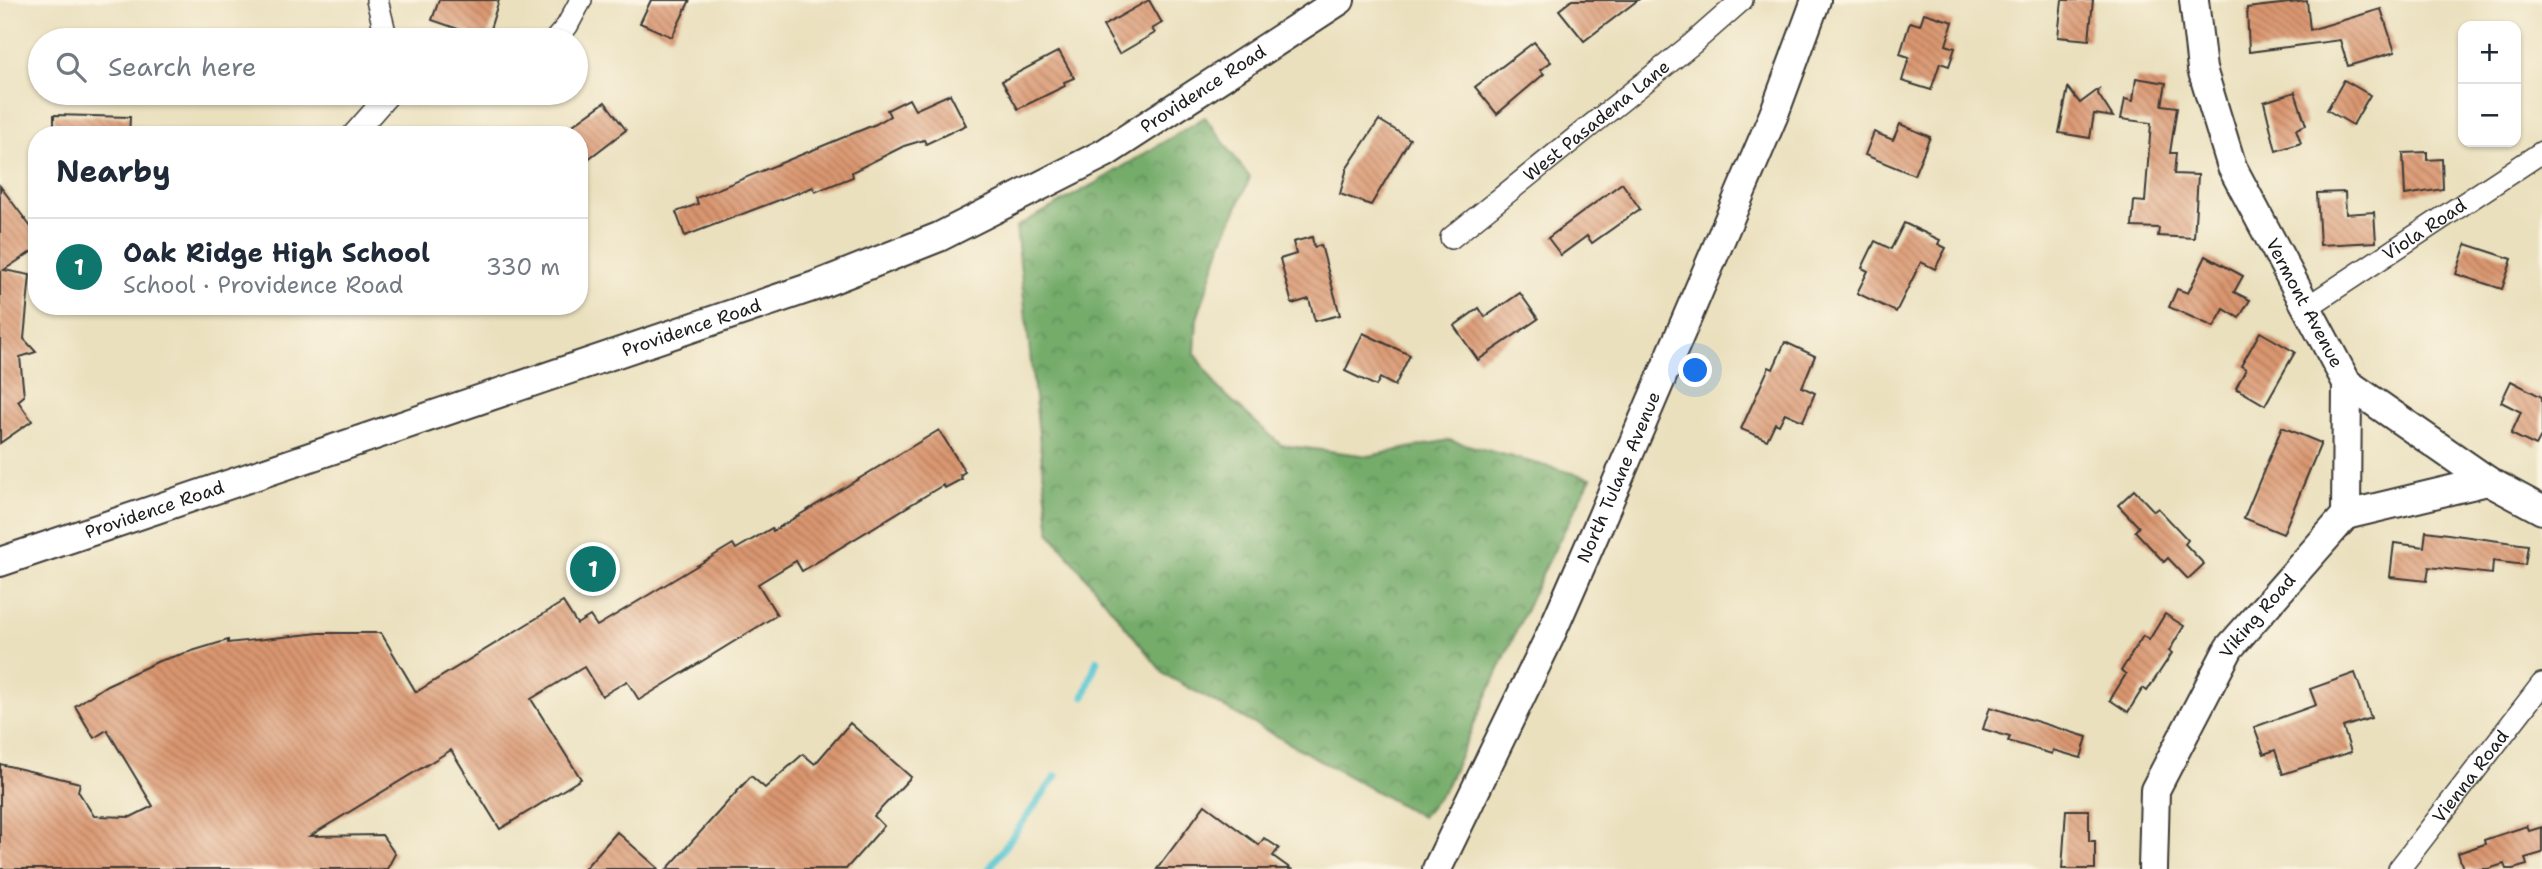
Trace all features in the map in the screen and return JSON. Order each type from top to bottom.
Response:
[{"type":"street","points":[[377,0],[384,28]]},
{"type":"street","points":[[565,28],[581,0]]},
{"type":"street","name":"Providence Road","points":[[0,562],[815,286],[939,237],[1105,153],[1340,0]]},
{"type":"street","name":"West Pasadena Lane","points":[[1451,238],[1692,44],[1742,0]]},
{"type":"street","name":"North Tulane Avenue","points":[[1437,869],[1550,636],[1774,114],[1816,0]]},
{"type":"street","name":"Vermont Avenue","points":[[2194,0],[2202,69],[2232,167],[2347,383],[2488,481],[2542,510]]},
{"type":"street","points":[[361,126],[379,105]]},
{"type":"street","name":"Viola Road","points":[[2306,309],[2542,152]]},
{"type":"street","points":[[2347,383],[2346,515],[2488,481]]},
{"type":"street","name":"Viking Road","points":[[2153,869],[2155,790],[2229,648],[2346,515]]},
{"type":"street","name":"Vienna Road","points":[[2399,869],[2542,684]]},
{"type":"green space","points":[[1205,117],[1250,178],[1222,242],[1197,319],[1195,353],[1218,388],[1281,445],[1369,456],[1449,440],[1591,478],[1542,574],[1445,789],[1422,817],[1164,674],[1050,533],[1016,227]]},
{"type":"building","points":[[439,0],[499,0],[490,28],[455,28],[432,20]]},
{"type":"building","points":[[651,0],[690,0],[672,37],[640,23]]},
{"type":"building","points":[[1149,0],[1162,23],[1152,29],[1155,33],[1119,54],[1103,26]]},
{"type":"building","points":[[1572,0],[1638,0],[1584,41],[1559,10]]},
{"type":"building","points":[[2062,0],[2093,0],[2089,40],[2058,37]]},
{"type":"building","points":[[2307,1],[2310,30],[2381,9],[2395,52],[2348,66],[2340,40],[2249,52],[2247,8]]},
{"type":"building","points":[[1924,13],[1953,22],[1946,45],[1955,48],[1949,66],[1940,63],[1931,90],[1902,81],[1909,57],[1900,54],[1910,22],[1920,25]]},
{"type":"building","points":[[1534,42],[1551,62],[1540,70],[1544,74],[1497,114],[1475,87]]},
{"type":"building","points":[[1059,51],[1074,78],[1064,82],[1065,86],[1018,109],[1002,81]]},
{"type":"building","points":[[2136,78],[2166,83],[2162,105],[2177,107],[2170,153],[2176,153],[2174,174],[2198,175],[2194,238],[2158,236],[2159,228],[2132,227],[2134,201],[2145,202],[2151,123],[2121,119],[2125,99],[2133,101]]},
{"type":"building","points":[[2344,80],[2370,95],[2353,125],[2327,110]]},
{"type":"building","points":[[2068,88],[2080,103],[2099,89],[2098,94],[2113,117],[2094,114],[2090,138],[2059,133]]},
{"type":"building","points":[[2295,92],[2306,125],[2296,129],[2301,143],[2276,151],[2264,102]]},
{"type":"building","points":[[950,94],[966,125],[926,144],[924,140],[904,146],[852,172],[853,177],[815,192],[813,187],[685,236],[676,212],[698,204],[696,198],[876,124],[890,116],[887,110],[909,99],[915,110]]},
{"type":"building","points":[[605,102],[626,130],[588,159],[588,126],[572,126]]},
{"type":"building","points":[[54,115],[130,117],[130,126],[54,126]]},
{"type":"building","points":[[1379,120],[1410,139],[1371,205],[1340,194],[1347,168]]},
{"type":"building","points":[[1900,124],[1930,137],[1914,175],[1865,155],[1874,132],[1893,140]]},
{"type":"building","points":[[2427,152],[2427,160],[2442,159],[2443,189],[2405,195],[2403,153]]},
{"type":"building","points":[[1622,183],[1640,209],[1592,243],[1587,236],[1561,255],[1548,238]]},
{"type":"building","points":[[0,186],[28,223],[28,254],[4,270],[28,275],[24,339],[36,352],[20,357],[24,396],[18,401],[32,421],[0,443]]},
{"type":"building","points":[[2345,192],[2346,214],[2374,212],[2376,242],[2320,245],[2317,193]]},
{"type":"building","points":[[1904,223],[1940,240],[1938,244],[1946,248],[1935,269],[1921,262],[1896,312],[1857,293],[1868,271],[1862,268],[1875,241],[1891,249]]},
{"type":"building","points":[[1312,237],[1314,247],[1321,245],[1340,315],[1315,321],[1309,299],[1292,304],[1280,259],[1296,254],[1293,242]]},
{"type":"building","points":[[2466,244],[2512,259],[2502,289],[2456,274]]},
{"type":"building","points":[[2206,256],[2243,276],[2234,292],[2250,300],[2239,318],[2224,309],[2214,327],[2169,307],[2177,289],[2188,293]]},
{"type":"building","points":[[1520,293],[1538,319],[1478,360],[1454,326],[1479,308],[1485,317]]},
{"type":"building","points":[[2260,332],[2295,352],[2265,405],[2236,388],[2246,369],[2241,366]]},
{"type":"building","points":[[1363,333],[1410,355],[1395,386],[1380,378],[1376,386],[1345,371]]},
{"type":"building","points":[[1785,342],[1815,356],[1802,387],[1815,393],[1803,421],[1785,413],[1779,425],[1775,423],[1767,440],[1741,429],[1769,367],[1773,369]]},
{"type":"building","points":[[2511,381],[2542,397],[2542,435],[2536,446],[2511,434],[2521,412],[2501,402]]},
{"type":"building","points":[[2282,427],[2321,443],[2283,534],[2244,518]]},
{"type":"building","points":[[939,430],[965,472],[960,475],[962,479],[945,488],[943,485],[802,571],[796,561],[758,584],[777,615],[639,700],[627,681],[602,696],[584,667],[531,699],[581,779],[500,829],[451,750],[310,836],[382,835],[395,854],[387,869],[0,869],[0,764],[80,783],[78,791],[94,816],[131,817],[153,806],[107,730],[94,738],[75,706],[107,685],[159,661],[228,640],[228,643],[319,633],[381,633],[416,692],[563,602],[577,624],[590,616],[597,626],[733,544],[736,549],[772,528],[773,531]]},
{"type":"building","points":[[2134,490],[2154,511],[2158,508],[2188,540],[2185,544],[2204,564],[2188,579],[2168,558],[2164,562],[2135,531],[2139,527],[2118,505]]},
{"type":"building","points":[[2426,531],[2528,545],[2525,565],[2493,561],[2492,574],[2429,567],[2427,581],[2390,577],[2394,543],[2424,547]]},
{"type":"building","points":[[2165,614],[2184,626],[2169,651],[2172,653],[2147,691],[2143,688],[2128,712],[2110,700],[2126,674],[2121,671],[2143,636],[2149,640]]},
{"type":"building","points":[[2355,673],[2371,718],[2343,727],[2351,752],[2283,774],[2275,750],[2264,754],[2254,727],[2316,705],[2310,689]]},
{"type":"building","points":[[1990,707],[2087,737],[2081,758],[2053,750],[2052,754],[2008,741],[2010,737],[1983,729]]},
{"type":"building","points":[[850,723],[911,777],[874,816],[884,826],[846,869],[667,869],[751,776],[765,788],[803,754],[815,764]]},
{"type":"building","points":[[1205,805],[1259,845],[1264,838],[1279,848],[1273,856],[1291,869],[1157,869]]},
{"type":"building","points":[[2066,810],[2089,810],[2089,841],[2095,841],[2095,869],[2062,869]]},
{"type":"building","points":[[2527,826],[2529,831],[2542,827],[2542,853],[2525,858],[2527,865],[2513,869],[2506,869],[2504,864],[2488,869],[2463,869],[2458,853],[2485,844],[2484,840]]},
{"type":"building","points":[[617,832],[659,869],[584,869]]},
{"type":"waterway","points":[[1084,697],[1097,660]]},
{"type":"waterway","points":[[989,869],[1056,776]]},
{"type":"place","name":"Oak Ridge High School","points":[[593,569]]}]
